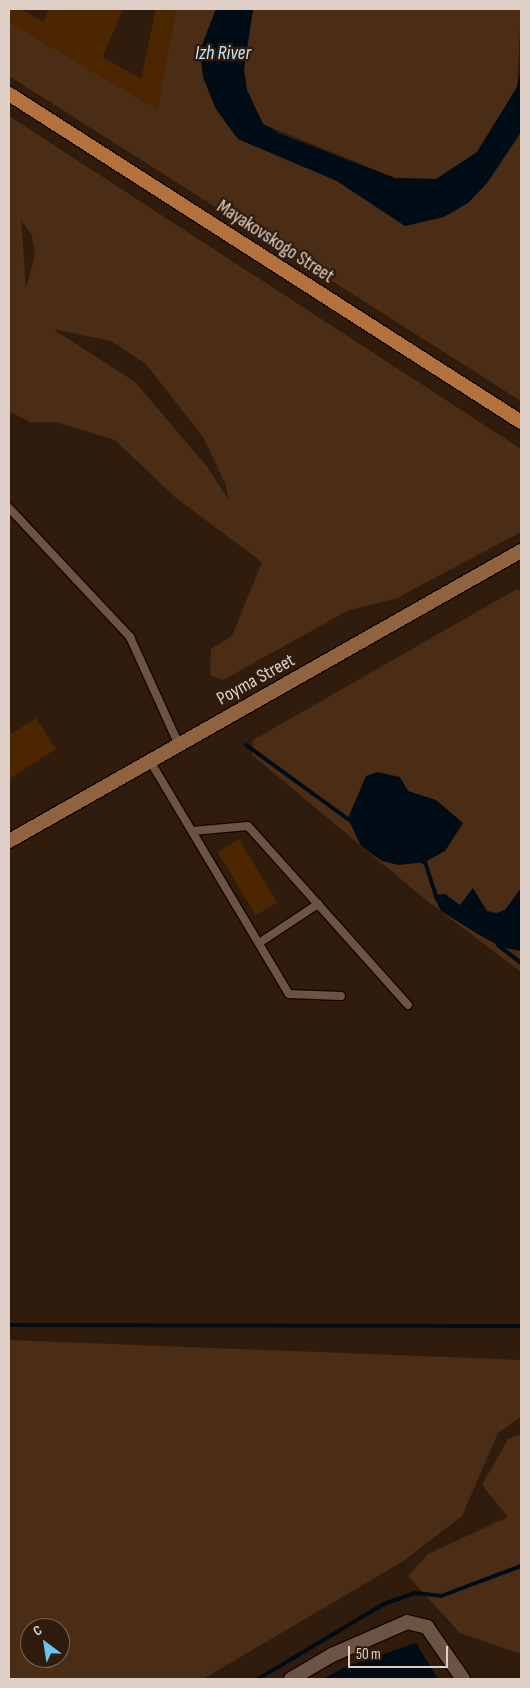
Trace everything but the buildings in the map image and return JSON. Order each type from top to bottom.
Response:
[{"type":"main road","name":"Mayakovskogo Street","points":[[9,94],[521,422]]},
{"type":"main road","name":"Poyma Street","points":[[9,841],[521,551]]},
{"type":"street","points":[[291,1679],[332,1654],[407,1622],[427,1627],[463,1679]]},
{"type":"lane","points":[[9,508],[130,637],[179,745]]},
{"type":"lane","points":[[150,761],[289,994],[341,996]]},
{"type":"lane","points":[[192,831],[248,826],[408,1005]]},
{"type":"lane","points":[[259,944],[318,904]]},
{"type":"shaded area","points":[[176,9],[216,9],[200,50],[203,77],[216,109],[238,139],[337,181],[405,226],[468,203],[487,183],[521,132],[521,401],[9,76],[9,22],[157,109]]},
{"type":"shaded area","points":[[253,9],[521,9],[517,87],[477,152],[459,166],[436,179],[395,178],[263,124],[247,90],[244,69]]},
{"type":"shaded area","points":[[9,116],[521,449],[521,532],[395,599],[349,610],[223,680],[210,675],[211,649],[232,636],[262,562],[176,498],[115,440],[56,422],[30,422],[9,411]],"holes":[[[21,219],[32,236],[35,255],[26,288]],[[53,329],[111,341],[146,364],[203,437],[226,485],[229,501],[209,469],[135,382]]]},
{"type":"shaded area","points":[[517,589],[521,590],[521,972],[426,900],[252,755],[253,740]]},
{"type":"shaded area","points":[[9,1340],[521,1360],[521,1417],[498,1433],[462,1516],[402,1562],[203,1679],[9,1679]]},
{"type":"shaded area","points":[[521,1434],[521,1654],[460,1633],[408,1576],[428,1554],[508,1517],[482,1485],[508,1439]]},
{"type":"water","name":"Izh River","points":[[216,9],[253,9],[244,69],[247,90],[263,124],[280,134],[395,178],[436,179],[477,152],[517,87],[521,69],[521,132],[487,183],[468,203],[444,217],[405,226],[337,181],[238,139],[216,109],[203,77],[200,50]]},
{"type":"water","points":[[377,772],[400,777],[408,791],[436,800],[463,823],[445,851],[425,862],[399,865],[382,861],[361,846],[348,818],[366,776]]},
{"type":"water","points":[[473,888],[487,911],[496,913],[505,910],[521,888],[521,951],[501,947],[441,911],[433,895],[445,894],[460,905]]},
{"type":"water","points":[[416,1643],[438,1679],[323,1679],[343,1668]]},
{"type":"waterway","points":[[246,745],[352,822]]},
{"type":"waterway","points":[[421,861],[425,862],[437,898]]},
{"type":"waterway","points":[[498,945],[521,963]]},
{"type":"waterway","points":[[9,1325],[521,1326]]},
{"type":"waterway","points":[[258,1679],[384,1604],[414,1593],[441,1596],[521,1566]]}]
